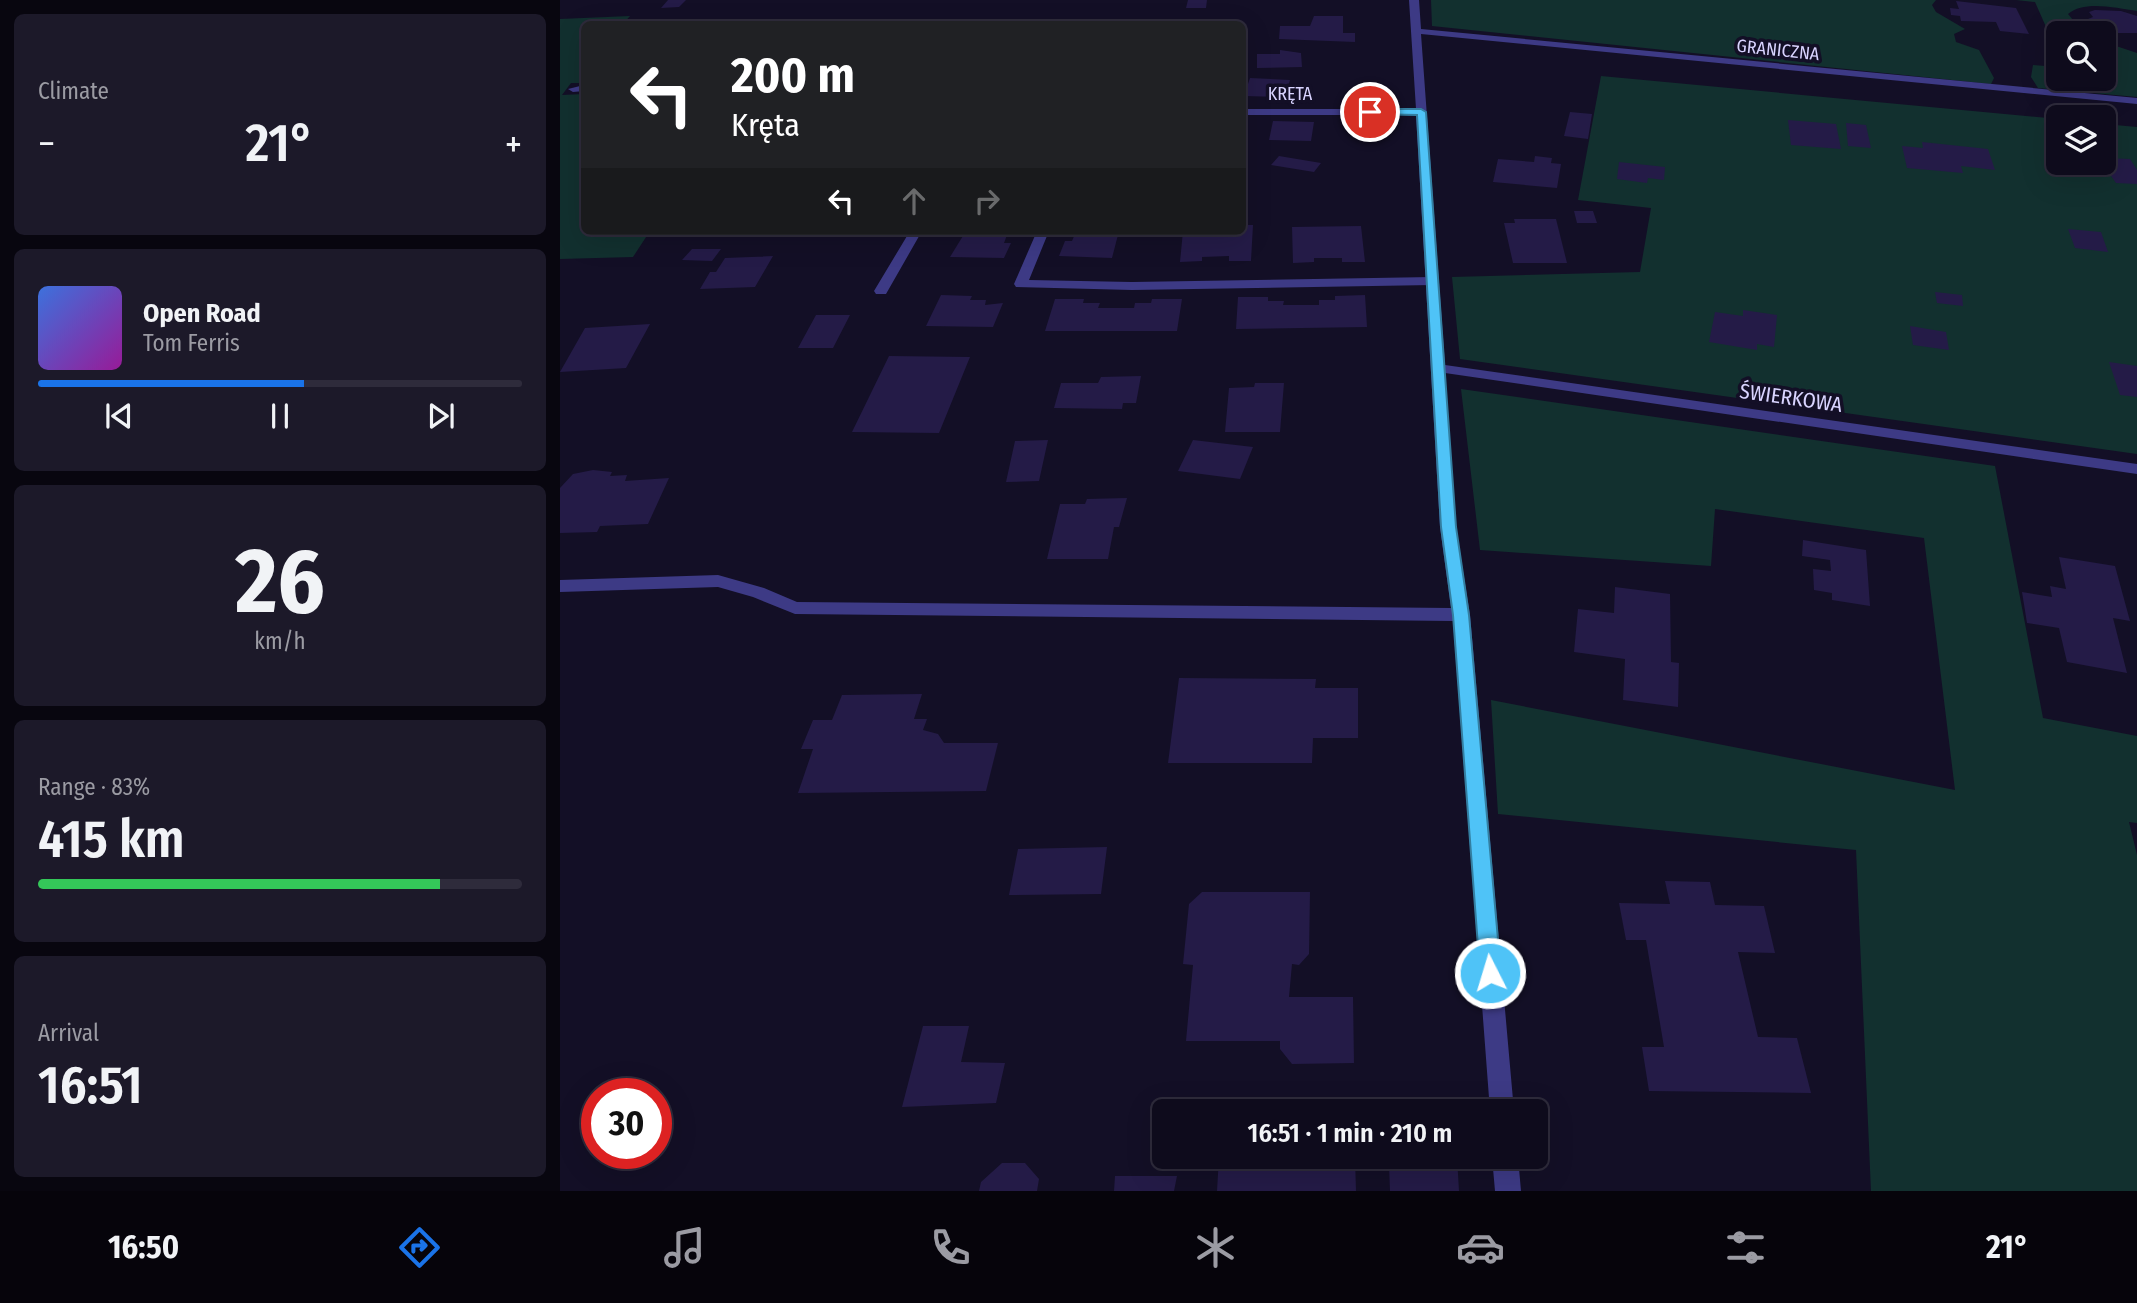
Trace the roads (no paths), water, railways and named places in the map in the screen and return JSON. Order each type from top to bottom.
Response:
[{"type":"street","points":[[1414,0],[1448,527],[1461,615],[1501,1099]]},
{"type":"street","name":"GRANICZNA","points":[[1415,30],[2137,101]]},
{"type":"street","name":"KRĘTA","points":[[1246,112],[1421,112]]},
{"type":"street","points":[[881,291],[914,235]]},
{"type":"street","points":[[1041,235],[1021,284],[1132,286],[1432,281]]},
{"type":"street","name":"ŚWIERKOWA","points":[[1438,368],[2137,469]]},
{"type":"street","points":[[560,586],[718,581],[758,592],[795,608],[1461,615]]},
{"type":"street","points":[[1506,1169],[1508,1191]]}]
